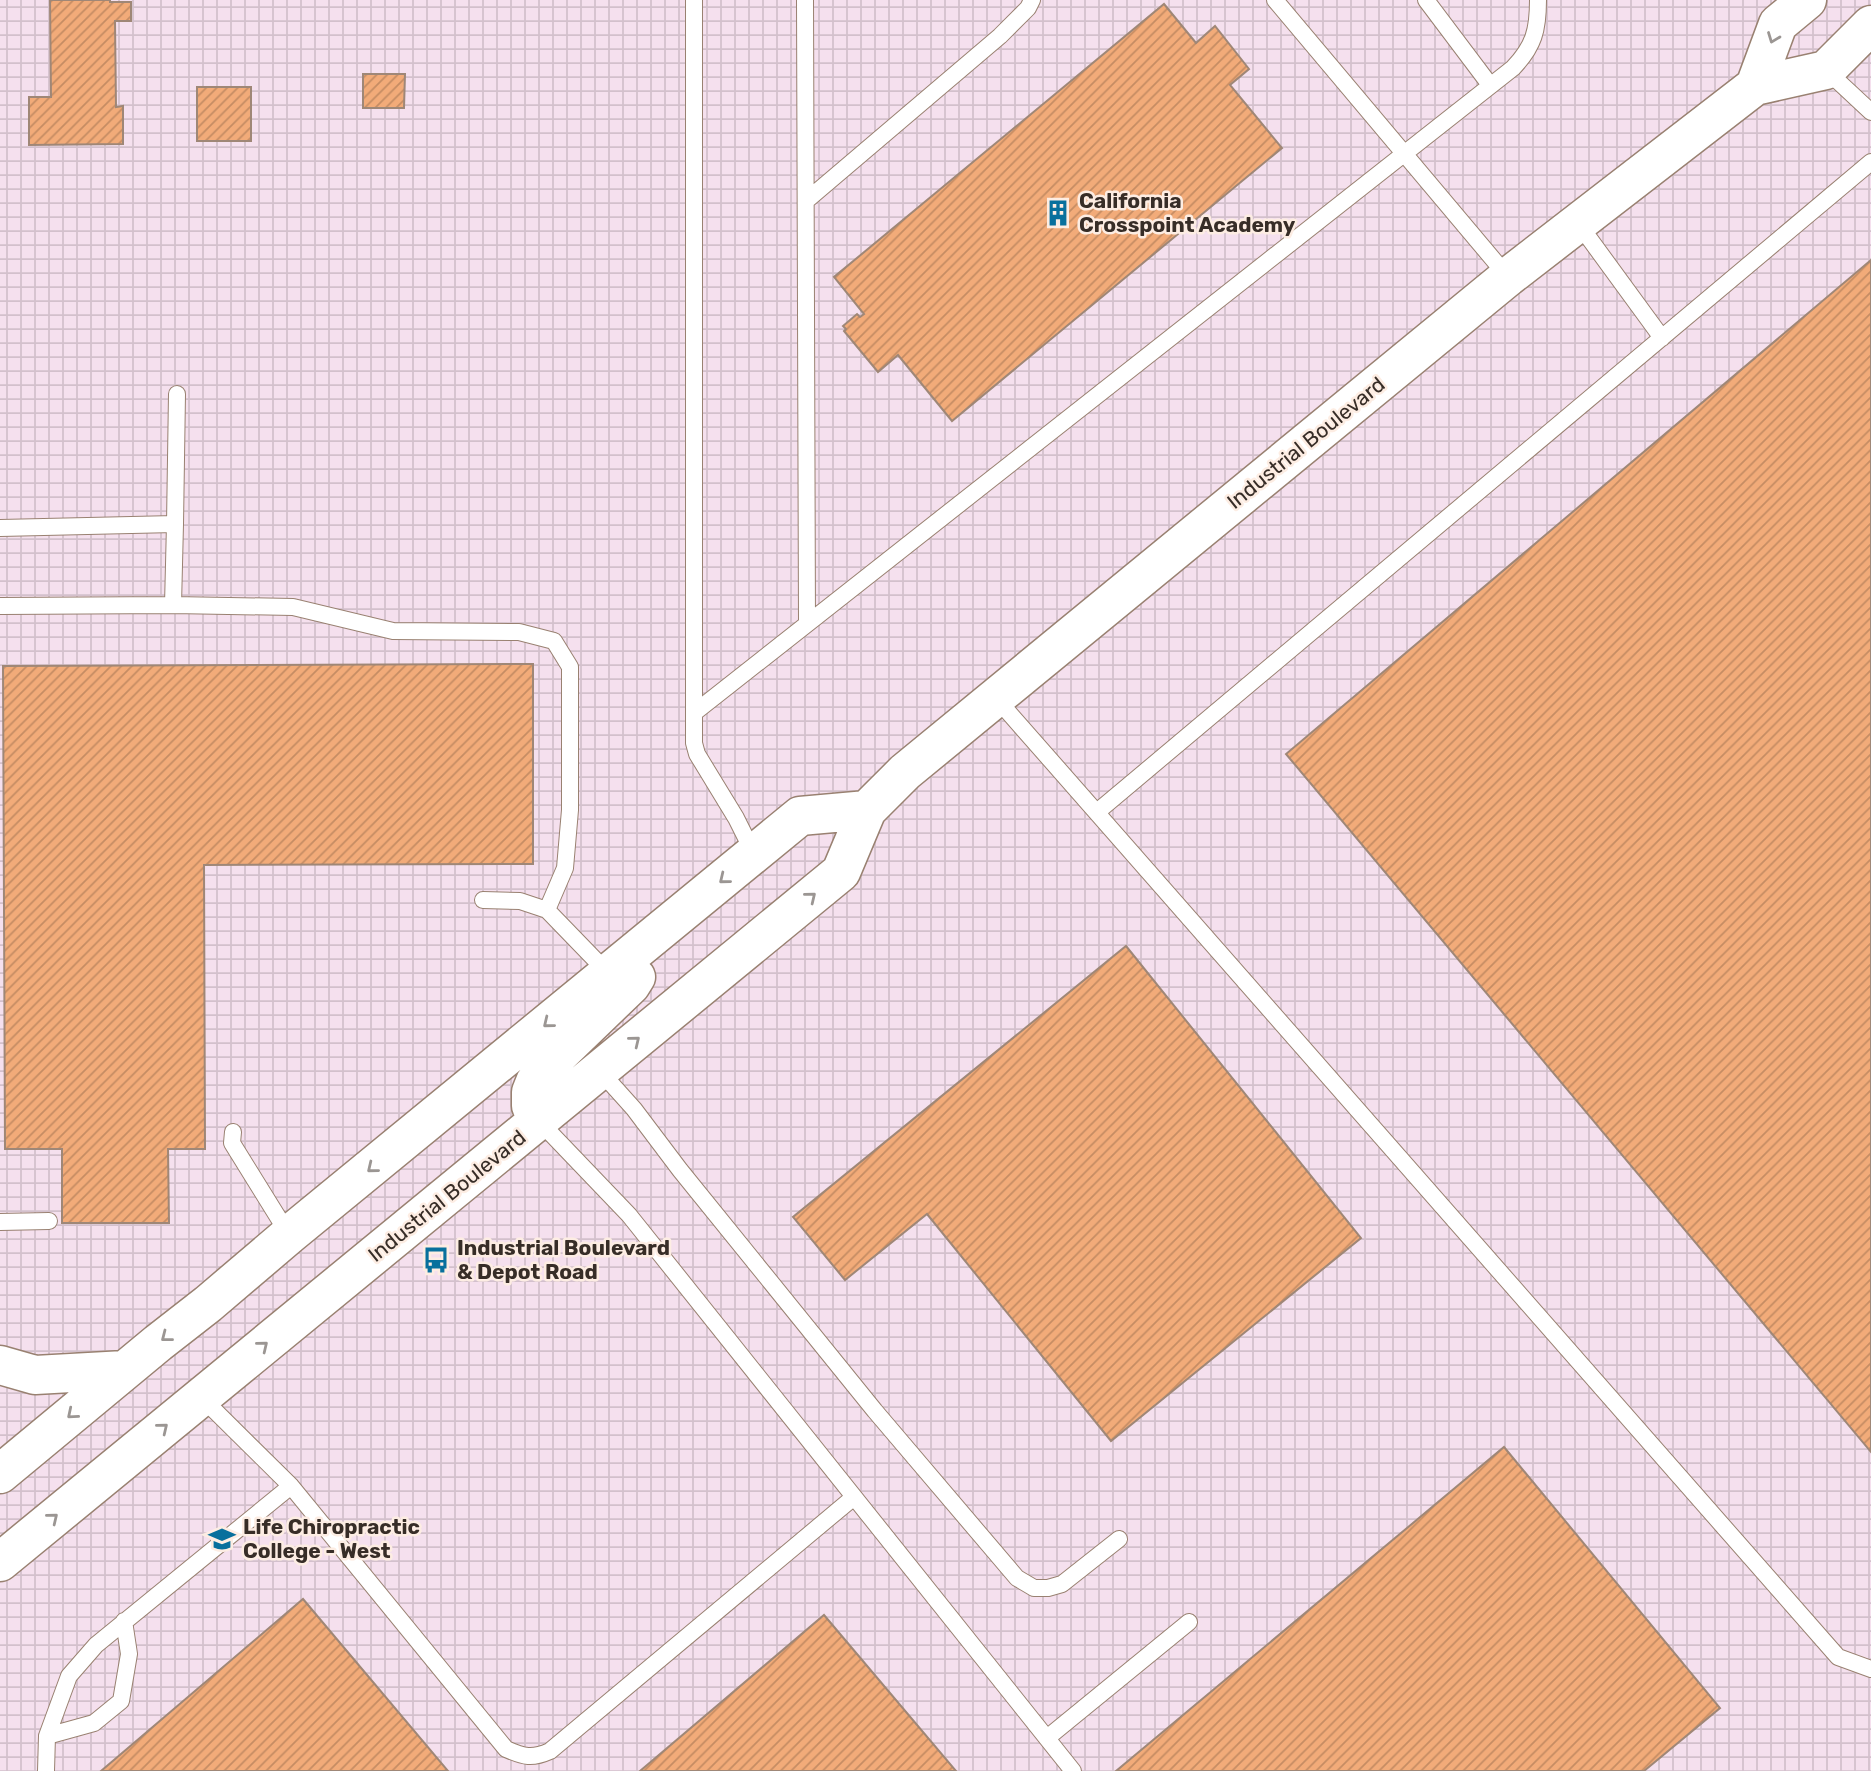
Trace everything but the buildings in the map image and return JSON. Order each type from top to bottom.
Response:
[{"type":"main road","points":[[1755,86],[1778,24],[1807,0]]},
{"type":"main road","points":[[1826,70],[1871,25]]},
{"type":"main road","name":"Industrial Boulevard","points":[[0,1562],[841,872],[867,810],[905,772],[1508,277],[1755,86],[1826,70]]},
{"type":"main road","points":[[0,1474],[800,816],[867,810]]},
{"type":"main road","points":[[538,1120],[531,1105],[535,1082],[550,1063],[631,985],[662,929]]},
{"type":"main road","points":[[0,1365],[36,1375],[125,1370]]},
{"type":"lane","points":[[694,0],[694,743],[697,754],[736,818],[754,854]]},
{"type":"lane","points":[[805,0],[807,624]]},
{"type":"lane","points":[[806,201],[1000,36],[1028,8],[1032,0]]},
{"type":"lane","points":[[1275,0],[1508,277]]},
{"type":"lane","points":[[1426,0],[1490,85]]},
{"type":"lane","points":[[694,713],[1513,68],[1533,41],[1538,21],[1538,0]]},
{"type":"lane","points":[[1826,70],[1871,112]]},
{"type":"lane","points":[[1097,813],[1871,162]]},
{"type":"lane","points":[[1578,223],[1662,338]]},
{"type":"lane","points":[[173,605],[177,394]]},
{"type":"lane","points":[[0,528],[175,524]]},
{"type":"lane","points":[[0,606],[293,607],[393,631],[519,632],[554,641],[570,667],[570,810],[565,868],[547,910]]},
{"type":"lane","points":[[996,698],[1838,1657],[1871,1669]]},
{"type":"lane","points":[[483,900],[520,901],[547,910],[608,973]]},
{"type":"lane","points":[[599,1070],[634,1109],[875,1411],[1017,1578],[1034,1588],[1062,1584],[1119,1539]]},
{"type":"lane","points":[[538,1120],[629,1214],[1073,1771]]},
{"type":"lane","points":[[233,1132],[232,1143],[289,1235]]},
{"type":"lane","points":[[0,1222],[49,1222]]},
{"type":"lane","points":[[201,1397],[290,1486],[506,1749],[519,1755],[537,1757],[550,1751],[854,1497]]},
{"type":"lane","points":[[47,1771],[47,1736],[69,1676],[96,1645],[290,1486]]},
{"type":"lane","points":[[47,1736],[94,1723],[121,1701],[130,1654],[124,1621]]},
{"type":"lane","points":[[1047,1738],[1189,1622]]},
{"type":"shaded area","points":[[0,0],[1871,0],[1871,1771],[0,1771]]},
{"type":"place","name":"California Crosspoint Academy","points":[[1058,213]]},
{"type":"place","name":"Industrial Boulevard & Depot Road","points":[[436,1260]]},
{"type":"place","name":"Life Chiropractic College - West","points":[[222,1539]]}]
